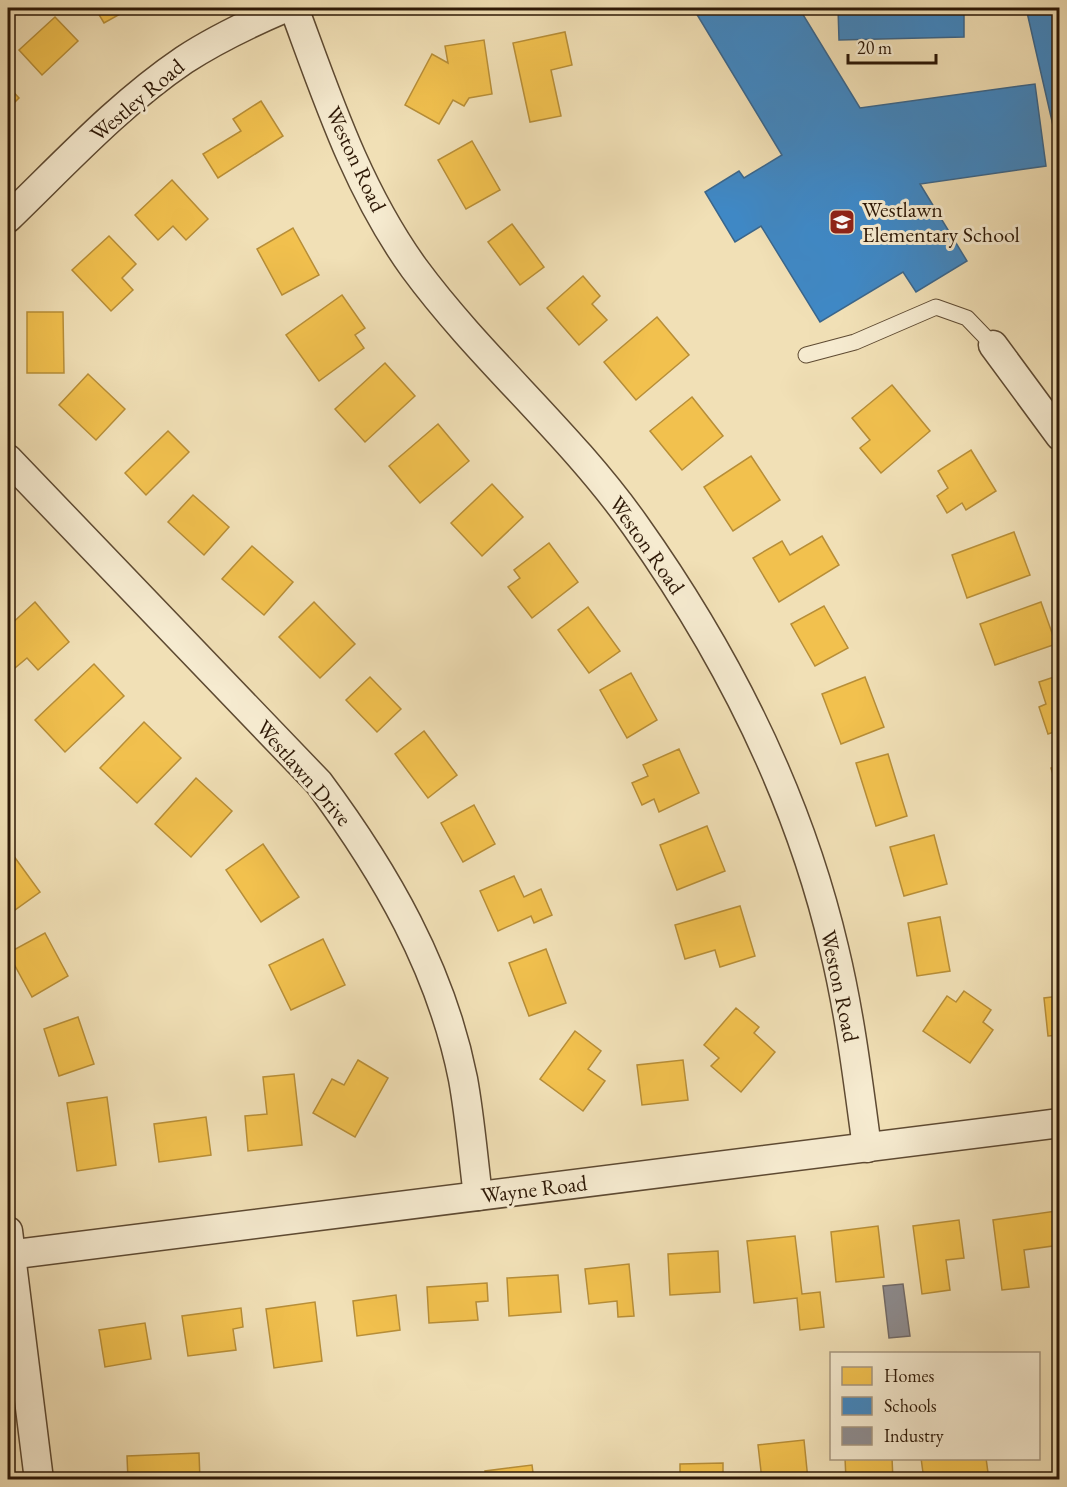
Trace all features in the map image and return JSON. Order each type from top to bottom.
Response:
[{"type":"street","name":"Westley Road","points":[[8,218],[134,98],[167,73],[240,27],[285,8]]},
{"type":"street","name":"Weston Road","points":[[294,8],[342,138],[374,205],[412,266],[457,323],[570,441],[634,523],[695,614],[753,721],[805,848],[834,948],[853,1045],[867,1148]]},
{"type":"street","points":[[993,345],[1059,436]]},
{"type":"street","name":"Westlawn Drive","points":[[8,459],[319,783],[360,839],[398,901],[427,964],[448,1022],[463,1079],[478,1196]]},
{"type":"street","name":"Wayne Road","points":[[9,1247],[478,1196],[1059,1123]]},
{"type":"street","points":[[9,1247],[39,1479]]},
{"type":"lane","points":[[806,355],[855,342],[936,307],[967,318],[993,345]]},
{"type":"building: Homes","points":[[95,8],[131,8],[104,23]]},
{"type":"building: Homes","points":[[55,17],[78,41],[42,75],[19,50]]},
{"type":"building: Homes","points":[[565,32],[572,65],[551,70],[561,116],[530,122],[513,43]]},
{"type":"building: Homes","points":[[484,40],[492,94],[469,98],[464,106],[453,100],[439,124],[405,105],[432,54],[448,63],[445,46]]},
{"type":"building: Homes","points":[[8,86],[19,98],[8,109]]},
{"type":"building: Homes","points":[[261,101],[283,136],[218,178],[203,154],[241,131],[233,119]]},
{"type":"building: Homes","points":[[472,141],[500,190],[466,209],[438,160]]},
{"type":"building: Homes","points":[[172,180],[208,219],[186,240],[173,226],[158,240],[135,215]]},
{"type":"building: Homes","points":[[512,224],[544,267],[520,285],[488,242]]},
{"type":"building: Homes","points":[[293,228],[319,275],[282,295],[257,249]]},
{"type":"building: Homes","points":[[109,236],[136,264],[122,278],[133,290],[111,311],[72,270]]},
{"type":"building: Homes","points":[[583,276],[600,296],[592,304],[607,320],[579,345],[547,308]]},
{"type":"building: Homes","points":[[342,295],[365,328],[355,335],[364,348],[319,381],[286,335]]},
{"type":"building: Homes","points":[[27,312],[63,312],[64,373],[27,373]]},
{"type":"building: Homes","points":[[657,317],[689,355],[636,400],[604,362]]},
{"type":"building: Homes","points":[[385,363],[415,396],[365,442],[335,409]]},
{"type":"building: Homes","points":[[88,374],[125,409],[96,440],[59,405]]},
{"type":"building: Homes","points":[[892,385],[930,431],[881,473],[860,448],[870,440],[852,418]]},
{"type":"building: Homes","points":[[692,397],[723,436],[682,470],[650,431]]},
{"type":"building: Homes","points":[[438,424],[469,461],[420,503],[389,466]]},
{"type":"building: Homes","points":[[168,431],[189,452],[146,495],[125,473]]},
{"type":"building: Homes","points":[[971,450],[996,491],[966,510],[962,503],[947,513],[937,496],[948,488],[938,471]]},
{"type":"building: Homes","points":[[751,456],[780,500],[733,531],[704,487]]},
{"type":"building: Homes","points":[[492,484],[523,517],[482,556],[451,523]]},
{"type":"building: Homes","points":[[193,495],[229,527],[204,555],[168,522]]},
{"type":"building: Homes","points":[[1014,532],[1030,575],[967,598],[952,555]]},
{"type":"building: Homes","points":[[822,536],[839,565],[779,602],[753,558],[782,541],[790,555]]},
{"type":"building: Homes","points":[[549,543],[578,582],[532,618],[508,587],[520,578],[514,570]]},
{"type":"building: Homes","points":[[252,546],[293,582],[264,615],[222,579]]},
{"type":"building: Homes","points":[[35,602],[69,642],[38,670],[27,658],[15,668],[8,659],[8,641],[11,639],[8,635],[8,627]]},
{"type":"building: Homes","points":[[314,602],[355,644],[320,678],[279,637]]},
{"type":"building: Homes","points":[[1041,602],[1056,644],[995,665],[980,624]]},
{"type":"building: Homes","points":[[824,606],[848,648],[815,666],[791,624]]},
{"type":"building: Homes","points":[[588,607],[620,651],[589,673],[558,630]]},
{"type":"building: Homes","points":[[94,664],[124,696],[65,752],[35,720]]},
{"type":"building: Homes","points":[[631,673],[657,720],[627,738],[600,690]]},
{"type":"building: Homes","points":[[1060,675],[1060,730],[1048,734],[1039,707],[1046,704],[1039,682]]},
{"type":"building: Homes","points":[[370,677],[401,709],[377,732],[346,700]]},
{"type":"building: Homes","points":[[865,677],[884,727],[841,744],[822,694]]},
{"type":"building: Homes","points":[[144,722],[181,758],[137,803],[100,768]]},
{"type":"building: Homes","points":[[424,731],[457,775],[428,798],[395,754]]},
{"type":"building: Homes","points":[[679,749],[699,793],[659,812],[654,799],[642,805],[632,783],[648,776],[643,765]]},
{"type":"building: Homes","points":[[888,754],[907,816],[876,826],[856,763]]},
{"type":"building: Homes","points":[[1060,766],[1060,797],[1051,768]]},
{"type":"building: Homes","points":[[196,778],[232,811],[191,857],[155,824]]},
{"type":"building: Homes","points":[[474,805],[495,844],[463,862],[441,823]]},
{"type":"building: Homes","points":[[707,826],[725,871],[677,890],[660,845]]},
{"type":"building: Homes","points":[[934,835],[947,884],[904,896],[890,847]]},
{"type":"building: Homes","points":[[263,844],[299,897],[261,922],[226,870]]},
{"type":"building: Homes","points":[[13,855],[40,892],[8,915],[8,859]]},
{"type":"building: Homes","points":[[514,876],[524,897],[541,889],[552,915],[534,923],[531,916],[498,931],[480,891]]},
{"type":"building: Homes","points":[[740,906],[755,956],[720,967],[715,950],[685,959],[675,925]]},
{"type":"building: Homes","points":[[940,917],[950,971],[917,976],[908,923]]},
{"type":"building: Homes","points":[[45,933],[68,976],[32,997],[8,953]]},
{"type":"building: Homes","points":[[323,939],[345,985],[291,1010],[269,965]]},
{"type":"building: Homes","points":[[546,949],[566,1003],[529,1016],[509,963]]},
{"type":"building: Homes","points":[[964,991],[991,1010],[983,1022],[993,1030],[970,1063],[923,1031],[947,996],[956,1002]]},
{"type":"building: Homes","points":[[1060,996],[1060,1035],[1048,1036],[1044,998]]},
{"type":"building: Homes","points":[[736,1008],[759,1027],[754,1033],[775,1052],[741,1092],[711,1066],[719,1058],[704,1045]]},
{"type":"building: Homes","points":[[78,1017],[94,1064],[59,1076],[44,1029]]},
{"type":"building: Homes","points":[[575,1031],[601,1051],[588,1069],[605,1081],[583,1111],[540,1079]]},
{"type":"building: Homes","points":[[358,1060],[388,1078],[355,1137],[313,1113],[332,1079],[344,1085]]},
{"type":"building: Homes","points":[[683,1060],[688,1100],[642,1105],[637,1065]]},
{"type":"building: Homes","points":[[294,1074],[302,1145],[248,1151],[245,1116],[267,1114],[263,1077]]},
{"type":"building: Homes","points":[[107,1097],[116,1165],[77,1171],[67,1103]]},
{"type":"building: Homes","points":[[206,1117],[211,1155],[159,1162],[154,1124]]},
{"type":"building: Homes","points":[[1056,1211],[1060,1245],[1024,1250],[1029,1287],[1002,1290],[993,1220]]},
{"type":"building: Homes","points":[[959,1220],[964,1258],[946,1260],[950,1290],[922,1294],[913,1226]]},
{"type":"building: Homes","points":[[878,1226],[884,1277],[836,1282],[831,1232]]},
{"type":"building: Homes","points":[[795,1236],[802,1294],[820,1292],[824,1327],[800,1330],[797,1298],[754,1303],[747,1241]]},
{"type":"building: Homes","points":[[718,1251],[720,1292],[670,1295],[668,1254]]},
{"type":"building: Homes","points":[[629,1264],[634,1316],[618,1317],[617,1301],[589,1304],[585,1269]]},
{"type":"building: Homes","points":[[558,1275],[561,1312],[509,1316],[507,1278]]},
{"type":"building: Homes","points":[[487,1283],[488,1301],[476,1302],[478,1320],[429,1323],[427,1287]]},
{"type":"building: Homes","points":[[396,1295],[400,1330],[357,1336],[353,1301]]},
{"type":"building: Homes","points":[[315,1302],[322,1361],[274,1368],[266,1309]]},
{"type":"building: Homes","points":[[241,1308],[243,1327],[233,1329],[236,1350],[188,1356],[182,1316]]},
{"type":"building: Homes","points":[[145,1323],[151,1359],[105,1367],[99,1330]]},
{"type":"building: Homes","points":[[804,1440],[808,1480],[762,1480],[758,1445]]},
{"type":"building: Homes","points":[[199,1453],[200,1480],[128,1480],[127,1456]]},
{"type":"building: Homes","points":[[845,1460],[892,1460],[893,1480],[846,1480]]},
{"type":"building: Homes","points":[[921,1460],[986,1460],[989,1480],[924,1480]]},
{"type":"building: Homes","points":[[723,1463],[723,1480],[680,1480],[680,1464]]},
{"type":"building: Homes","points":[[532,1465],[534,1480],[486,1480],[485,1471]]},
{"type":"building: Schools","points":[[693,8],[799,8],[860,108],[1035,84],[1046,166],[920,184],[967,261],[916,292],[903,272],[820,322],[761,226],[735,242],[705,192],[739,171],[744,178],[782,155]]},
{"type":"building: Schools","points":[[838,8],[964,8],[964,37],[839,40]]},
{"type":"building: Schools","points":[[1026,8],[1060,8],[1060,129],[1054,130]]},
{"type":"building: Industry","points":[[903,1284],[910,1336],[889,1338],[883,1286]]},
{"type":"place","name":"Westlawn Elementary School","points":[[842,222]]}]
